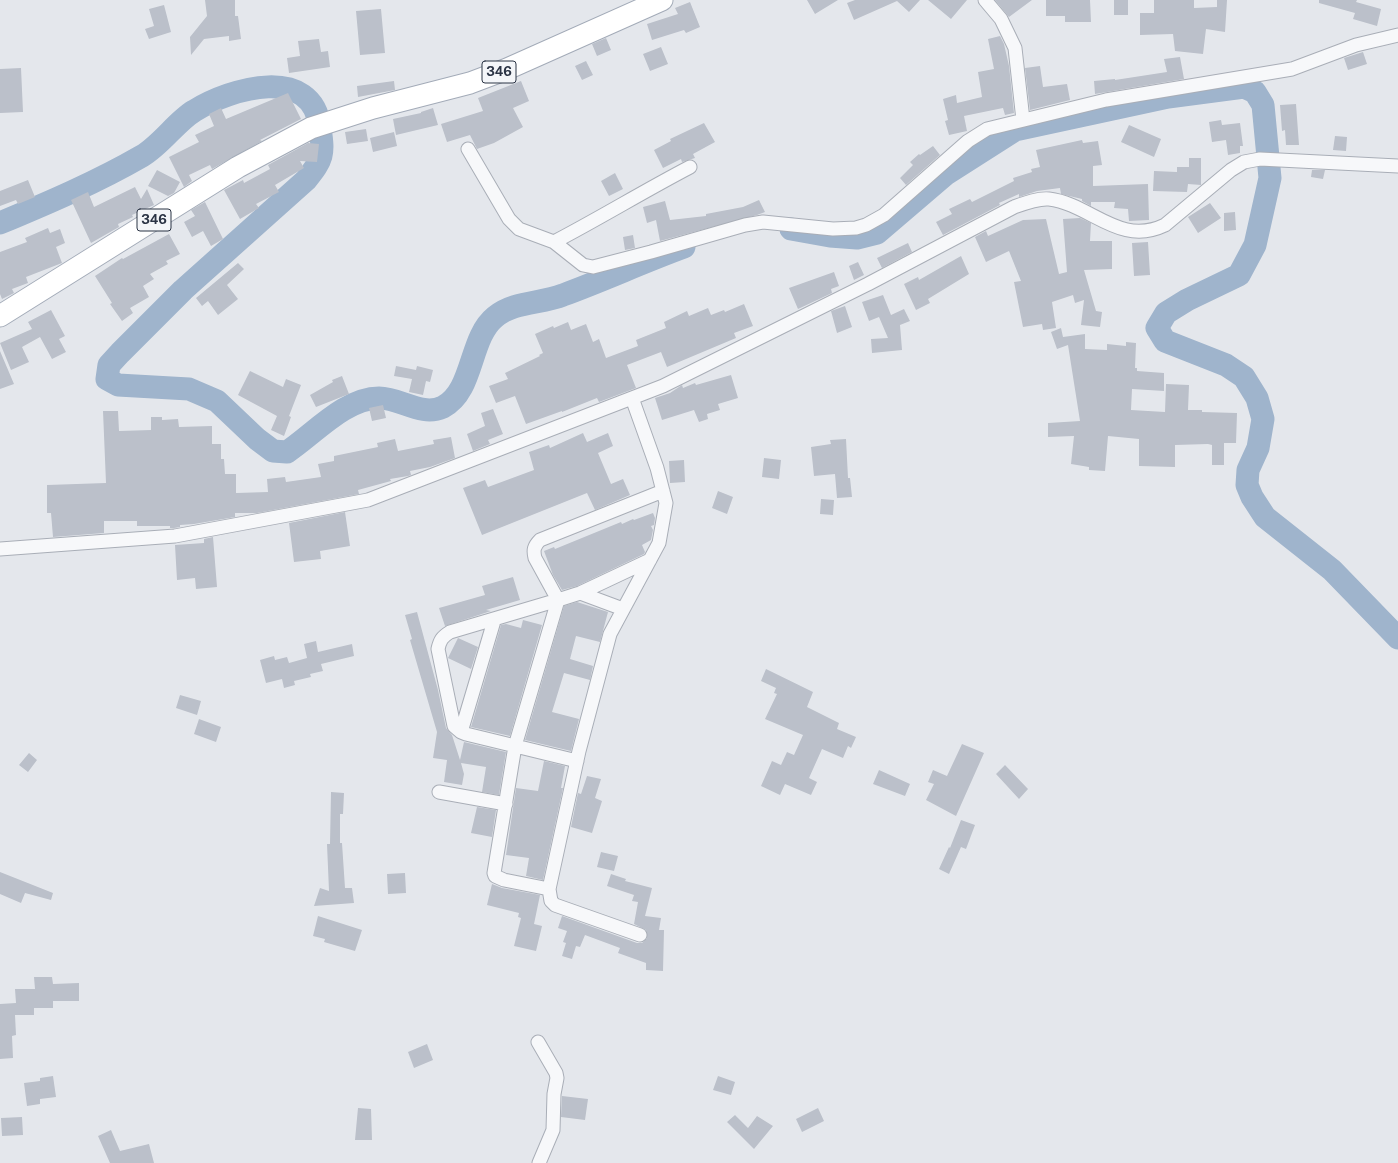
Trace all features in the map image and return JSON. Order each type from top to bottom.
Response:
[{"type":"main road","name":"346","points":[[0,316],[238,167],[320,125],[477,80],[507,69],[662,0]]},
{"type":"street","points":[[985,0],[1001,19],[1015,48],[1023,120]]},
{"type":"street","points":[[468,149],[509,219],[519,229],[554,242],[582,265],[593,267],[651,252],[745,224],[763,222],[833,229],[856,228],[866,225],[884,215],[968,141],[987,129],[1106,100],[1292,69],[1356,45],[1398,35]]},
{"type":"street","points":[[0,549],[175,536],[368,500],[663,386],[868,284],[1014,207],[1035,200],[1049,199],[1064,203],[1116,227],[1133,232],[1153,231],[1165,225],[1231,170],[1244,162],[1260,159],[1398,166]]},
{"type":"street","points":[[554,242],[604,216],[640,193],[690,167]]},
{"type":"street","points":[[632,398],[666,503],[659,543],[610,634],[577,761],[549,889],[551,901],[555,905],[640,935]]},
{"type":"street","points":[[549,889],[504,880],[495,876],[494,868],[515,746],[558,600],[535,558],[533,551],[534,546],[540,540],[663,491]]},
{"type":"street","points":[[577,761],[460,732],[454,726],[438,649],[439,642],[450,632],[494,621],[580,593],[650,560]]},
{"type":"street","points":[[580,593],[623,609]]},
{"type":"street","points":[[460,732],[494,621]]},
{"type":"street","points":[[439,792],[506,804]]},
{"type":"street","points":[[538,1042],[556,1073],[557,1078],[554,1094],[553,1130],[539,1163]]},
{"type":"building","points":[[205,0],[235,0],[235,16],[238,16],[241,39],[229,41],[229,36],[204,39],[191,55],[190,37],[207,16]]},
{"type":"building","points":[[807,0],[838,0],[815,14]]},
{"type":"building","points":[[855,0],[920,0],[909,12],[897,1],[854,20],[847,3]]},
{"type":"building","points":[[928,0],[967,0],[951,19]]},
{"type":"building","points":[[995,0],[1032,0],[1009,17]]},
{"type":"building","points":[[1046,0],[1090,0],[1091,22],[1065,22],[1065,16],[1046,16]]},
{"type":"building","points":[[1114,0],[1128,0],[1128,15],[1114,15]]},
{"type":"building","points":[[1154,0],[1194,0],[1194,8],[1217,7],[1217,0],[1227,0],[1225,32],[1206,29],[1203,54],[1175,51],[1173,34],[1140,35],[1140,13],[1154,13]]},
{"type":"building","points":[[1319,0],[1357,0],[1356,2],[1381,9],[1377,26],[1353,19],[1355,13],[1319,3]]},
{"type":"building","points":[[690,2],[700,27],[686,33],[684,30],[652,40],[647,24],[678,14],[675,8]]},
{"type":"building","points":[[164,5],[171,32],[149,39],[145,29],[154,26],[149,9]]},
{"type":"building","points":[[381,9],[385,53],[360,55],[356,11]]},
{"type":"building","points":[[1000,36],[1004,44],[1009,66],[1014,113],[1005,115],[1003,108],[964,116],[967,131],[949,135],[945,121],[948,120],[943,99],[956,95],[957,103],[982,97],[978,72],[994,69],[988,39]]},
{"type":"building","points":[[606,38],[611,50],[597,56],[592,44]]},
{"type":"building","points":[[319,39],[321,52],[328,51],[330,67],[289,73],[287,58],[300,56],[298,41]]},
{"type":"building","points":[[661,47],[668,64],[650,71],[643,54]]},
{"type":"building","points":[[1363,52],[1367,64],[1348,70],[1344,58]]},
{"type":"building","points":[[1180,57],[1184,79],[1095,94],[1094,81],[1115,80],[1167,72],[1164,59]]},
{"type":"building","points":[[586,61],[593,75],[582,80],[575,66]]},
{"type":"building","points":[[1040,66],[1043,87],[1067,84],[1070,100],[1030,110],[1025,68]]},
{"type":"building","points":[[21,68],[23,112],[0,113],[0,69]]},
{"type":"building","points":[[394,81],[395,90],[358,97],[357,86]]},
{"type":"building","points":[[521,81],[529,101],[513,108],[523,127],[494,143],[477,149],[470,135],[447,142],[441,124],[483,111],[478,98]]},
{"type":"building","points":[[288,93],[301,119],[260,140],[262,141],[212,169],[210,165],[189,175],[192,181],[184,187],[169,157],[199,142],[195,135],[214,126],[209,114],[221,108],[226,119]]},
{"type":"building","points":[[1296,104],[1299,145],[1286,145],[1285,130],[1282,131],[1280,105]]},
{"type":"building","points":[[433,108],[438,125],[396,135],[393,119],[421,113]]},
{"type":"building","points":[[1221,120],[1222,125],[1240,123],[1243,146],[1240,146],[1240,153],[1228,155],[1226,140],[1212,142],[1209,122]]},
{"type":"building","points":[[704,123],[715,142],[693,154],[695,158],[682,162],[681,159],[663,168],[654,150],[671,141],[670,139]]},
{"type":"building","points":[[1129,125],[1161,139],[1154,157],[1121,142]]},
{"type":"building","points":[[366,129],[368,141],[347,144],[345,132]]},
{"type":"building","points":[[394,132],[397,146],[373,152],[370,138]]},
{"type":"building","points":[[1335,136],[1347,137],[1346,151],[1333,150]]},
{"type":"building","points":[[1082,140],[1083,143],[1098,141],[1102,165],[1093,166],[1093,186],[1148,184],[1149,220],[1129,221],[1128,209],[1114,208],[1115,202],[1091,202],[1091,206],[1082,201],[1082,199],[1061,194],[1060,188],[1037,191],[1019,197],[1019,194],[999,203],[1000,205],[943,235],[936,222],[952,214],[949,209],[970,199],[972,202],[1014,181],[1013,178],[1032,172],[1031,169],[1040,167],[1036,150]]},
{"type":"building","points":[[308,143],[319,144],[317,162],[300,161],[304,168],[275,185],[279,192],[256,204],[259,208],[240,219],[224,190],[243,180],[244,183],[270,169],[268,165]]},
{"type":"building","points":[[933,146],[940,155],[906,185],[900,178],[913,165],[910,162],[919,154],[920,155]]},
{"type":"building","points":[[1189,158],[1201,158],[1201,185],[1188,184],[1187,192],[1153,191],[1154,171],[1177,172],[1177,167],[1189,167]]},
{"type":"building","points":[[157,170],[180,182],[174,193],[168,196],[148,186]]},
{"type":"building","points":[[1312,170],[1325,170],[1323,179],[1311,177]]},
{"type":"building","points":[[615,173],[623,189],[609,196],[601,181]]},
{"type":"building","points":[[28,180],[35,197],[18,204],[16,200],[0,206],[0,191]]},
{"type":"building","points":[[135,187],[141,199],[147,189],[154,205],[132,215],[133,217],[118,224],[119,227],[91,243],[71,200],[88,192],[94,207]]},
{"type":"building","points":[[759,200],[765,212],[660,241],[656,220],[647,223],[643,207],[665,201],[670,220],[706,216],[706,214],[743,207]]},
{"type":"building","points":[[205,202],[223,239],[211,246],[203,231],[192,237],[184,222],[195,216],[191,210]]},
{"type":"building","points":[[1210,203],[1221,218],[1198,233],[1188,217]]},
{"type":"building","points":[[1235,212],[1236,230],[1224,231],[1224,213]]},
{"type":"building","points":[[1080,218],[1091,223],[1090,241],[1112,241],[1112,269],[1084,270],[1096,311],[1102,312],[1100,327],[1081,325],[1084,300],[1075,303],[1073,295],[1052,302],[1056,328],[1043,330],[1042,324],[1023,327],[1014,282],[1021,281],[1009,251],[986,262],[975,237],[986,231],[988,236],[1023,220],[1046,219],[1059,274],[1067,272],[1063,219]]},
{"type":"building","points":[[48,228],[50,233],[60,229],[65,243],[56,247],[62,263],[26,277],[28,283],[12,289],[14,293],[2,299],[0,294],[0,252],[27,242],[25,238]]},
{"type":"building","points":[[169,234],[180,254],[166,261],[168,264],[150,274],[154,279],[143,286],[149,297],[130,308],[133,313],[122,321],[110,304],[112,303],[95,276],[122,258],[123,259]]},
{"type":"building","points":[[633,235],[635,248],[625,250],[623,237]]},
{"type":"building","points":[[1148,242],[1150,275],[1134,276],[1132,243]]},
{"type":"building","points":[[908,243],[912,252],[882,268],[877,258]]},
{"type":"building","points":[[961,256],[969,274],[928,299],[930,303],[916,310],[904,284],[918,277],[919,280]]},
{"type":"building","points":[[858,262],[864,275],[854,280],[849,266]]},
{"type":"building","points":[[238,263],[244,269],[227,285],[238,299],[218,315],[208,301],[202,306],[196,298]]},
{"type":"building","points":[[834,272],[839,286],[831,289],[832,293],[798,309],[789,288]]},
{"type":"building","points":[[883,295],[891,315],[904,309],[910,321],[900,325],[902,350],[872,353],[871,339],[888,338],[879,317],[869,321],[862,302]]},
{"type":"building","points":[[744,304],[753,326],[734,333],[736,338],[667,367],[661,352],[627,365],[636,388],[599,402],[597,398],[526,424],[515,396],[496,403],[489,386],[508,379],[505,373],[540,356],[539,355],[543,353],[535,334],[553,326],[554,328],[568,322],[571,330],[586,324],[593,342],[599,339],[606,358],[638,346],[636,340],[666,328],[664,322],[687,311],[689,316],[708,308],[711,315],[724,310],[725,312]]},
{"type":"building","points":[[845,306],[852,327],[837,333],[831,311]]},
{"type":"building","points":[[51,310],[65,336],[59,339],[66,352],[52,359],[40,337],[22,347],[29,362],[11,370],[0,343],[32,329],[28,322]]},
{"type":"building","points":[[1061,328],[1063,337],[1085,334],[1085,349],[1107,350],[1107,344],[1126,346],[1126,342],[1136,343],[1135,368],[1137,368],[1137,371],[1164,373],[1164,391],[1132,389],[1131,410],[1165,412],[1166,384],[1189,385],[1188,410],[1237,413],[1236,443],[1224,443],[1224,465],[1212,465],[1212,445],[1208,444],[1175,445],[1175,467],[1139,466],[1139,439],[1108,436],[1105,471],[1089,470],[1089,467],[1071,464],[1074,436],[1048,437],[1048,423],[1080,421],[1068,345],[1057,349],[1051,332]]},
{"type":"building","points":[[0,351],[14,384],[0,389]]},
{"type":"building","points":[[396,366],[416,370],[417,366],[433,370],[430,382],[426,381],[423,395],[409,392],[412,379],[394,376]]},
{"type":"building","points":[[250,371],[283,387],[286,379],[301,385],[289,416],[291,417],[284,436],[271,430],[277,416],[238,395]]},
{"type":"building","points":[[731,375],[738,398],[718,404],[720,410],[707,414],[708,419],[699,422],[694,410],[662,420],[655,398],[670,393],[682,385],[683,388],[695,383],[696,385]]},
{"type":"building","points":[[342,376],[349,394],[316,407],[310,395],[333,382],[332,380]]},
{"type":"building","points":[[383,405],[386,418],[372,421],[369,408]]},
{"type":"building","points":[[493,409],[503,434],[488,440],[490,444],[473,451],[467,434],[485,426],[481,413]]},
{"type":"building","points":[[103,411],[118,411],[119,431],[151,430],[151,417],[162,417],[162,420],[178,419],[179,427],[212,426],[212,444],[221,444],[221,459],[224,459],[225,474],[236,474],[236,493],[268,492],[267,479],[285,477],[286,482],[321,477],[318,464],[334,461],[334,456],[378,447],[377,443],[395,439],[398,451],[434,444],[433,440],[451,437],[455,458],[430,467],[410,471],[411,475],[408,476],[390,479],[391,481],[358,490],[359,494],[257,513],[235,513],[235,517],[180,525],[180,527],[174,528],[170,528],[170,526],[137,526],[137,521],[104,521],[104,533],[53,537],[51,513],[47,513],[47,485],[106,483]]},
{"type":"building","points":[[583,433],[587,442],[608,433],[613,446],[598,453],[611,484],[623,479],[630,495],[595,510],[587,493],[482,535],[463,488],[485,480],[488,487],[534,470],[529,452],[549,445],[550,448]]},
{"type":"building","points":[[846,439],[848,478],[850,478],[852,497],[837,498],[835,474],[814,476],[811,447],[831,444],[830,440]]},
{"type":"building","points":[[764,458],[781,460],[779,479],[762,477]]},
{"type":"building","points":[[684,460],[685,482],[670,483],[669,461]]},
{"type":"building","points":[[718,491],[733,497],[727,514],[712,508]]},
{"type":"building","points":[[821,499],[834,500],[833,515],[820,514]]},
{"type":"building","points":[[345,512],[350,546],[320,551],[321,559],[294,562],[289,523]]},
{"type":"building","points":[[653,513],[655,518],[654,525],[651,526],[653,530],[651,540],[642,545],[645,552],[644,554],[577,586],[562,590],[553,575],[544,551],[554,547],[555,549],[621,522],[622,524]]},
{"type":"building","points":[[213,537],[217,587],[196,589],[195,578],[177,580],[175,545],[204,543],[204,539]]},
{"type":"building","points":[[513,577],[520,600],[486,610],[491,611],[445,626],[439,608],[485,595],[482,586]]},
{"type":"building","points":[[577,602],[608,612],[600,642],[576,636],[570,659],[593,666],[590,680],[564,673],[552,712],[579,719],[571,751],[525,740],[564,606]]},
{"type":"building","points":[[417,612],[438,690],[446,728],[452,735],[460,760],[464,742],[506,752],[499,795],[482,792],[486,767],[461,763],[464,774],[462,785],[444,782],[447,760],[433,758],[437,732],[410,640],[412,639],[405,615]]},
{"type":"building","points":[[523,620],[542,625],[510,736],[471,727],[501,625],[506,624],[521,628]]},
{"type":"building","points":[[458,638],[478,647],[471,669],[448,658]]},
{"type":"building","points":[[316,641],[318,652],[352,644],[354,656],[321,664],[323,671],[310,674],[311,677],[294,681],[295,685],[284,688],[282,679],[266,683],[260,660],[274,656],[275,660],[287,657],[289,663],[307,658],[304,644]]},
{"type":"building","points":[[766,669],[813,692],[807,707],[839,723],[837,729],[856,737],[851,748],[848,746],[843,758],[822,749],[809,778],[817,782],[811,795],[785,784],[780,795],[761,786],[772,761],[781,765],[787,752],[794,755],[803,735],[765,719],[777,694],[774,693],[776,688],[761,681]]},
{"type":"building","points":[[180,695],[201,701],[197,715],[176,708]]},
{"type":"building","points":[[199,719],[221,727],[216,742],[194,734]]},
{"type":"building","points":[[962,744],[984,753],[956,816],[926,800],[934,784],[928,782],[933,770],[947,776]]},
{"type":"building","points":[[29,753],[37,760],[28,772],[19,765]]},
{"type":"building","points":[[544,761],[565,766],[561,788],[563,788],[543,880],[526,876],[529,858],[506,855],[516,788],[538,791]]},
{"type":"building","points":[[1005,765],[1028,789],[1019,799],[996,774]]},
{"type":"building","points":[[879,770],[910,784],[905,796],[873,784]]},
{"type":"building","points":[[587,776],[601,779],[595,798],[602,801],[592,833],[571,827],[578,793],[581,794]]},
{"type":"building","points":[[331,792],[344,793],[343,814],[340,814],[340,843],[342,843],[345,888],[352,888],[354,903],[314,906],[320,888],[329,891],[327,844],[330,844]]},
{"type":"building","points":[[477,807],[496,810],[492,837],[471,833]]},
{"type":"building","points":[[961,820],[975,825],[966,849],[961,847],[949,874],[939,869],[949,847],[950,848]]},
{"type":"building","points":[[601,852],[618,856],[614,871],[597,867]]},
{"type":"building","points":[[0,872],[53,893],[51,900],[25,893],[21,903],[0,894]]},
{"type":"building","points":[[405,873],[406,893],[388,894],[387,874]]},
{"type":"building","points":[[611,874],[626,879],[625,881],[652,888],[645,916],[661,918],[659,930],[664,930],[663,971],[646,970],[646,963],[618,953],[620,948],[585,935],[580,947],[576,946],[572,959],[562,956],[566,943],[563,942],[567,931],[558,928],[562,916],[637,943],[642,943],[647,938],[646,930],[634,924],[638,902],[632,901],[634,895],[607,886]]},
{"type":"building","points":[[492,884],[502,888],[540,895],[534,924],[542,926],[536,951],[514,946],[521,918],[518,917],[519,913],[487,905]]},
{"type":"building","points":[[318,916],[362,930],[355,951],[324,942],[325,939],[313,936]]},
{"type":"building","points":[[34,977],[52,977],[53,984],[79,983],[79,1001],[53,1001],[53,1008],[34,1008],[34,1015],[15,1015],[16,1035],[12,1036],[13,1058],[0,1059],[0,1004],[16,1003],[15,989],[35,989]]},
{"type":"building","points":[[427,1044],[433,1060],[414,1068],[408,1052]]},
{"type":"building","points":[[53,1076],[56,1097],[40,1099],[40,1104],[27,1106],[24,1083],[40,1081],[40,1078]]},
{"type":"building","points":[[718,1076],[735,1082],[731,1095],[713,1090]]},
{"type":"building","points":[[562,1096],[588,1099],[585,1120],[561,1117]]},
{"type":"building","points":[[358,1108],[371,1109],[372,1140],[355,1140]]},
{"type":"building","points":[[818,1108],[824,1121],[802,1132],[796,1119]]},
{"type":"building","points":[[735,1115],[748,1128],[757,1116],[773,1126],[754,1149],[727,1122]]},
{"type":"building","points":[[22,1117],[23,1135],[2,1136],[1,1118]]},
{"type":"building","points":[[111,1130],[120,1151],[149,1144],[154,1163],[110,1163],[98,1136]]},
{"type":"waterway","points":[[0,223],[54,200],[125,166],[156,146],[188,115],[228,95],[248,89],[268,87],[287,88],[303,95],[314,108],[320,128],[322,151],[316,167],[306,180],[183,290],[120,353],[109,365],[107,379],[118,385],[189,389],[217,401],[257,439],[273,451],[287,452],[342,411],[354,404],[366,400],[379,398],[387,399],[427,410],[443,407],[453,399],[461,389],[480,338],[487,326],[502,312],[519,305],[555,298],[684,247]]},
{"type":"waterway","points":[[791,229],[830,236],[857,238],[877,233],[946,174],[1015,130],[1168,97],[1244,87],[1255,92],[1263,105],[1270,178],[1255,245],[1239,275],[1187,300],[1166,313],[1157,328],[1165,341],[1226,365],[1244,377],[1257,398],[1263,419],[1258,448],[1248,470],[1247,485],[1252,497],[1265,517],[1332,570],[1398,638]]}]
